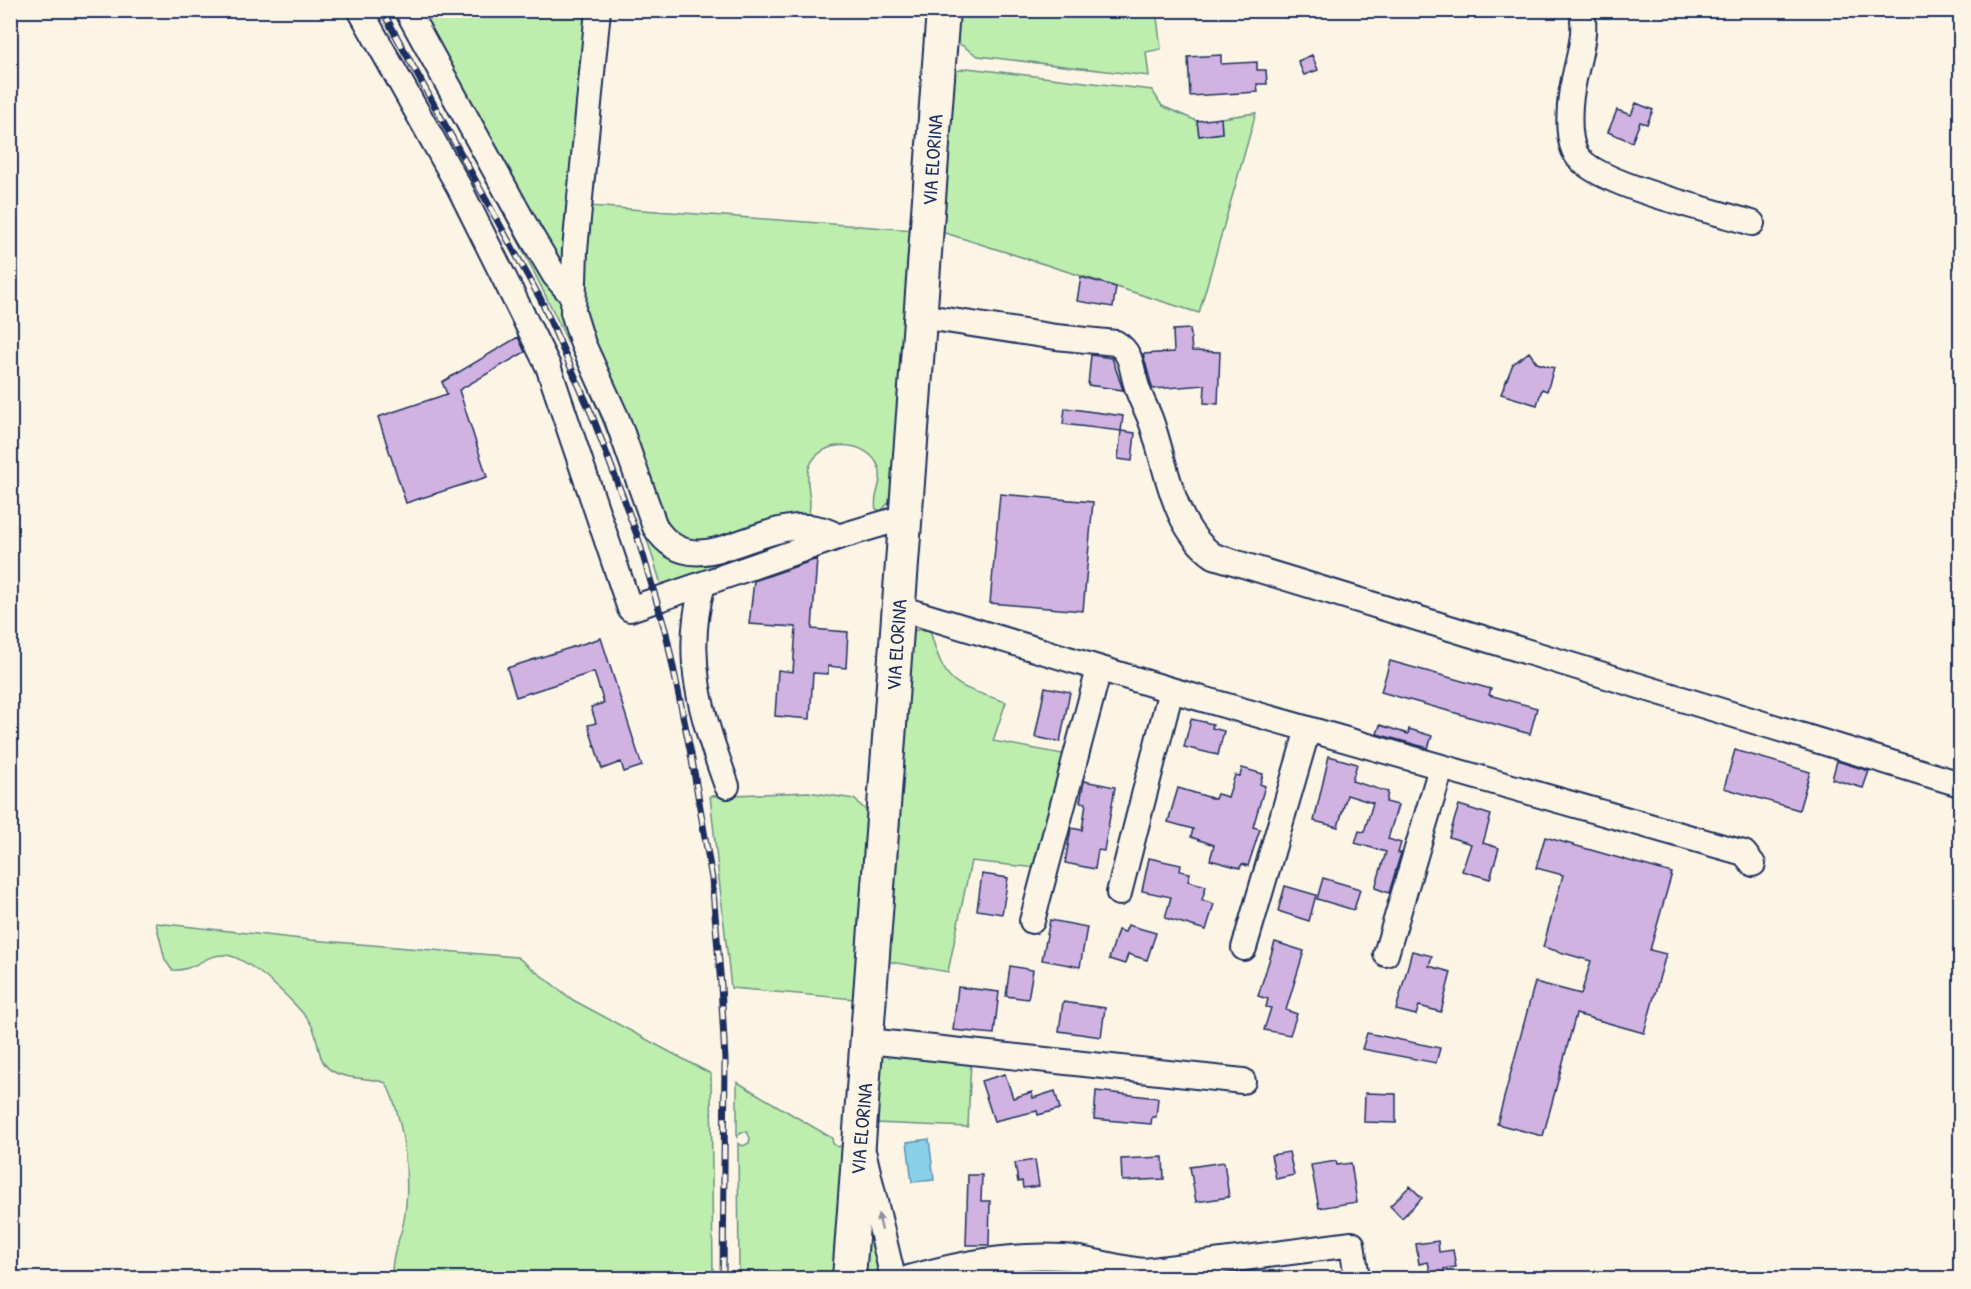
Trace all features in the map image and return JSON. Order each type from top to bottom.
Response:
[{"type":"main road","name":"VIA ELORINA","points":[[849,1278],[943,10]]},
{"type":"street","points":[[360,10],[459,187],[544,355],[630,609],[838,537],[905,517]]},
{"type":"street","points":[[407,10],[530,234],[555,276],[573,297]]},
{"type":"street","points":[[598,10],[575,250],[573,312],[583,344],[617,418],[655,527],[663,540],[677,549],[695,553],[713,552],[794,525],[826,529],[838,537]]},
{"type":"street","points":[[1582,10],[1584,30],[1572,82],[1570,106],[1571,141],[1576,155],[1592,171],[1622,185],[1752,223]]},
{"type":"street","points":[[920,316],[1056,337],[1116,343],[1124,347],[1151,418],[1183,519],[1191,535],[1214,556],[1960,784]]},
{"type":"street","points":[[703,584],[695,613],[693,659],[704,724],[727,786]]},
{"type":"street","points":[[899,608],[1171,690],[1744,854],[1753,864]]},
{"type":"street","points":[[1032,921],[1099,669]]},
{"type":"street","points":[[1119,893],[1171,690]]},
{"type":"street","points":[[1244,948],[1308,729]]},
{"type":"street","points":[[1386,954],[1441,768]]},
{"type":"street","points":[[868,1041],[1243,1081]]},
{"type":"street","points":[[860,1135],[893,1278]]},
{"type":"street","points":[[909,1278],[981,1262],[1062,1257],[1145,1275],[1352,1244],[1357,1278]]},
{"type":"green space","points":[[1156,10],[1161,49],[1146,52],[1149,76],[978,56],[954,40],[956,11]]},
{"type":"green space","points":[[393,11],[402,11],[565,309],[658,545],[794,531],[819,535],[662,588],[609,436],[578,363],[508,221]]},
{"type":"green space","points":[[412,11],[592,11],[562,272]]},
{"type":"green space","points":[[967,68],[1152,90],[1162,106],[1197,121],[1199,136],[1222,133],[1221,118],[1256,113],[1199,313],[942,232],[953,72]]},
{"type":"green space","points":[[589,206],[913,230],[892,487],[890,501],[881,511],[876,509],[875,504],[880,474],[874,458],[855,447],[833,447],[814,458],[809,468],[810,506],[807,518],[713,547],[667,535],[580,311]]},
{"type":"green space","points":[[911,630],[930,630],[941,662],[954,681],[963,687],[1006,702],[993,741],[1068,755],[1037,868],[971,861],[948,972],[885,961]]},
{"type":"green space","points":[[808,792],[854,799],[869,813],[855,999],[731,988],[710,796]]},
{"type":"green space","points":[[156,923],[311,940],[517,957],[573,1000],[711,1074],[713,1278],[393,1278],[393,1263],[403,1227],[407,1187],[401,1131],[386,1083],[344,1076],[327,1067],[323,1062],[312,1026],[306,1017],[272,983],[246,963],[224,955],[210,958],[186,969],[172,970],[165,960]]},
{"type":"green space","points":[[884,1052],[971,1059],[968,1127],[875,1123],[877,1054]]},
{"type":"green space","points":[[737,1082],[832,1138],[833,1144],[838,1147],[844,1144],[837,1278],[739,1278],[738,1143],[743,1146],[749,1143],[750,1138],[747,1132],[741,1132],[737,1137]]},
{"type":"green space","points":[[869,1223],[886,1278],[862,1278]]},
{"type":"water","points":[[929,1139],[934,1180],[912,1182],[907,1142]]},
{"type":"building","points":[[1221,55],[1221,64],[1257,62],[1257,70],[1266,70],[1267,84],[1257,84],[1258,92],[1190,96],[1188,57]]},
{"type":"building","points":[[1312,55],[1318,70],[1304,75],[1298,61]]},
{"type":"building","points":[[1636,103],[1653,110],[1647,124],[1640,122],[1632,142],[1608,132],[1617,110],[1631,115]]},
{"type":"building","points":[[1221,118],[1222,133],[1199,136],[1197,121]]},
{"type":"building","points":[[1081,277],[1116,287],[1113,307],[1077,301]]},
{"type":"building","points":[[1190,329],[1192,351],[1220,352],[1218,404],[1204,403],[1205,385],[1153,389],[1152,387],[1143,354],[1174,352],[1173,330]]},
{"type":"building","points":[[518,337],[525,352],[459,390],[487,477],[406,503],[378,417],[447,394],[442,382]]},
{"type":"building","points":[[1529,352],[1537,363],[1554,368],[1547,391],[1542,389],[1537,405],[1501,394],[1513,364]]},
{"type":"building","points":[[1091,355],[1112,358],[1123,390],[1088,385]]},
{"type":"building","points":[[1065,408],[1123,416],[1121,431],[1063,424]]},
{"type":"building","points":[[1121,431],[1135,433],[1132,461],[1118,459]]},
{"type":"building","points":[[1000,494],[1093,502],[1083,611],[990,603]]},
{"type":"building","points":[[817,559],[812,629],[848,632],[846,668],[828,666],[828,674],[813,673],[810,719],[775,716],[778,670],[793,672],[796,627],[749,624],[754,581]]},
{"type":"building","points":[[601,638],[642,766],[624,772],[621,762],[602,769],[588,725],[596,723],[591,707],[604,703],[594,672],[516,697],[507,668]]},
{"type":"building","points":[[1390,661],[1491,689],[1489,695],[1537,708],[1530,734],[1381,692]]},
{"type":"building","points":[[1045,687],[1070,692],[1060,742],[1035,737]]},
{"type":"building","points":[[1191,719],[1213,724],[1212,728],[1224,731],[1218,755],[1184,747]]},
{"type":"building","points":[[1380,725],[1408,734],[1409,729],[1432,736],[1428,748],[1377,734]]},
{"type":"building","points":[[1735,750],[1810,772],[1799,810],[1724,788]]},
{"type":"building","points":[[1329,756],[1357,764],[1352,781],[1388,792],[1386,802],[1398,805],[1388,839],[1401,843],[1398,853],[1401,853],[1389,893],[1375,888],[1386,852],[1355,843],[1359,831],[1364,832],[1373,803],[1347,795],[1338,827],[1314,821]]},
{"type":"building","points":[[1837,761],[1869,771],[1863,788],[1832,779]]},
{"type":"building","points":[[1242,768],[1263,774],[1260,784],[1265,786],[1253,827],[1260,829],[1248,866],[1242,864],[1240,868],[1210,860],[1214,845],[1191,837],[1193,829],[1168,822],[1178,788],[1215,799],[1217,794],[1228,797],[1235,775],[1240,776]]},
{"type":"building","points":[[1084,781],[1115,787],[1104,851],[1098,850],[1095,869],[1065,863],[1071,828],[1082,830],[1086,803],[1080,802]]},
{"type":"building","points":[[1459,805],[1491,815],[1483,843],[1499,848],[1490,879],[1462,871],[1471,844],[1449,837]]},
{"type":"building","points":[[1545,837],[1672,873],[1650,950],[1666,954],[1644,1033],[1576,1014],[1543,1136],[1497,1124],[1535,982],[1581,994],[1591,961],[1543,947],[1563,875],[1536,868]]},
{"type":"building","points":[[1149,858],[1181,865],[1180,871],[1190,873],[1188,881],[1206,886],[1202,900],[1214,904],[1206,930],[1165,918],[1171,897],[1142,891]]},
{"type":"building","points":[[982,874],[1008,878],[1002,914],[977,910]]},
{"type":"building","points":[[1323,878],[1360,889],[1354,910],[1317,899]]},
{"type":"building","points":[[1285,886],[1316,895],[1309,921],[1278,911]]},
{"type":"building","points":[[1050,920],[1087,927],[1080,967],[1042,960]]},
{"type":"building","points":[[1128,925],[1156,933],[1147,960],[1128,954],[1125,964],[1109,959],[1118,930],[1125,932]]},
{"type":"building","points":[[1275,942],[1304,951],[1286,1010],[1297,1014],[1290,1035],[1264,1030],[1271,1008],[1266,1007],[1268,999],[1258,996]]},
{"type":"building","points":[[1412,951],[1432,956],[1429,966],[1451,972],[1441,1012],[1419,1006],[1416,1015],[1396,1010]]},
{"type":"building","points":[[1010,966],[1033,970],[1028,999],[1006,996]]},
{"type":"building","points":[[958,987],[999,992],[994,1034],[953,1030]]},
{"type":"building","points":[[1063,1002],[1105,1008],[1101,1037],[1059,1031]]},
{"type":"building","points":[[1367,1033],[1440,1048],[1436,1063],[1362,1049]]},
{"type":"building","points":[[1005,1074],[1013,1098],[1032,1092],[1033,1098],[1055,1091],[1060,1109],[1038,1115],[1037,1111],[994,1121],[981,1081]]},
{"type":"building","points":[[1096,1091],[1158,1098],[1156,1117],[1152,1117],[1151,1124],[1094,1119]]},
{"type":"building","points":[[1365,1093],[1396,1094],[1396,1123],[1364,1122]]},
{"type":"building","points":[[1289,1152],[1294,1175],[1276,1179],[1271,1155]]},
{"type":"building","points":[[1163,1157],[1164,1179],[1122,1181],[1121,1159]]},
{"type":"building","points":[[1035,1160],[1039,1186],[1023,1188],[1022,1181],[1018,1182],[1015,1163]]},
{"type":"building","points":[[1336,1161],[1337,1165],[1351,1163],[1357,1202],[1319,1208],[1311,1165]]},
{"type":"building","points":[[1224,1162],[1229,1197],[1196,1202],[1190,1167]]},
{"type":"building","points":[[968,1175],[982,1175],[981,1201],[990,1201],[989,1245],[966,1245]]},
{"type":"building","points":[[1410,1186],[1422,1198],[1402,1218],[1390,1206]]},
{"type":"building","points":[[1438,1241],[1439,1252],[1453,1250],[1456,1267],[1444,1269],[1444,1273],[1431,1275],[1428,1262],[1419,1264],[1416,1244]]},
{"type":"railway","points":[[382,10],[541,300],[592,415],[637,535],[666,633],[691,754],[712,879],[725,1060],[723,1278]]}]
